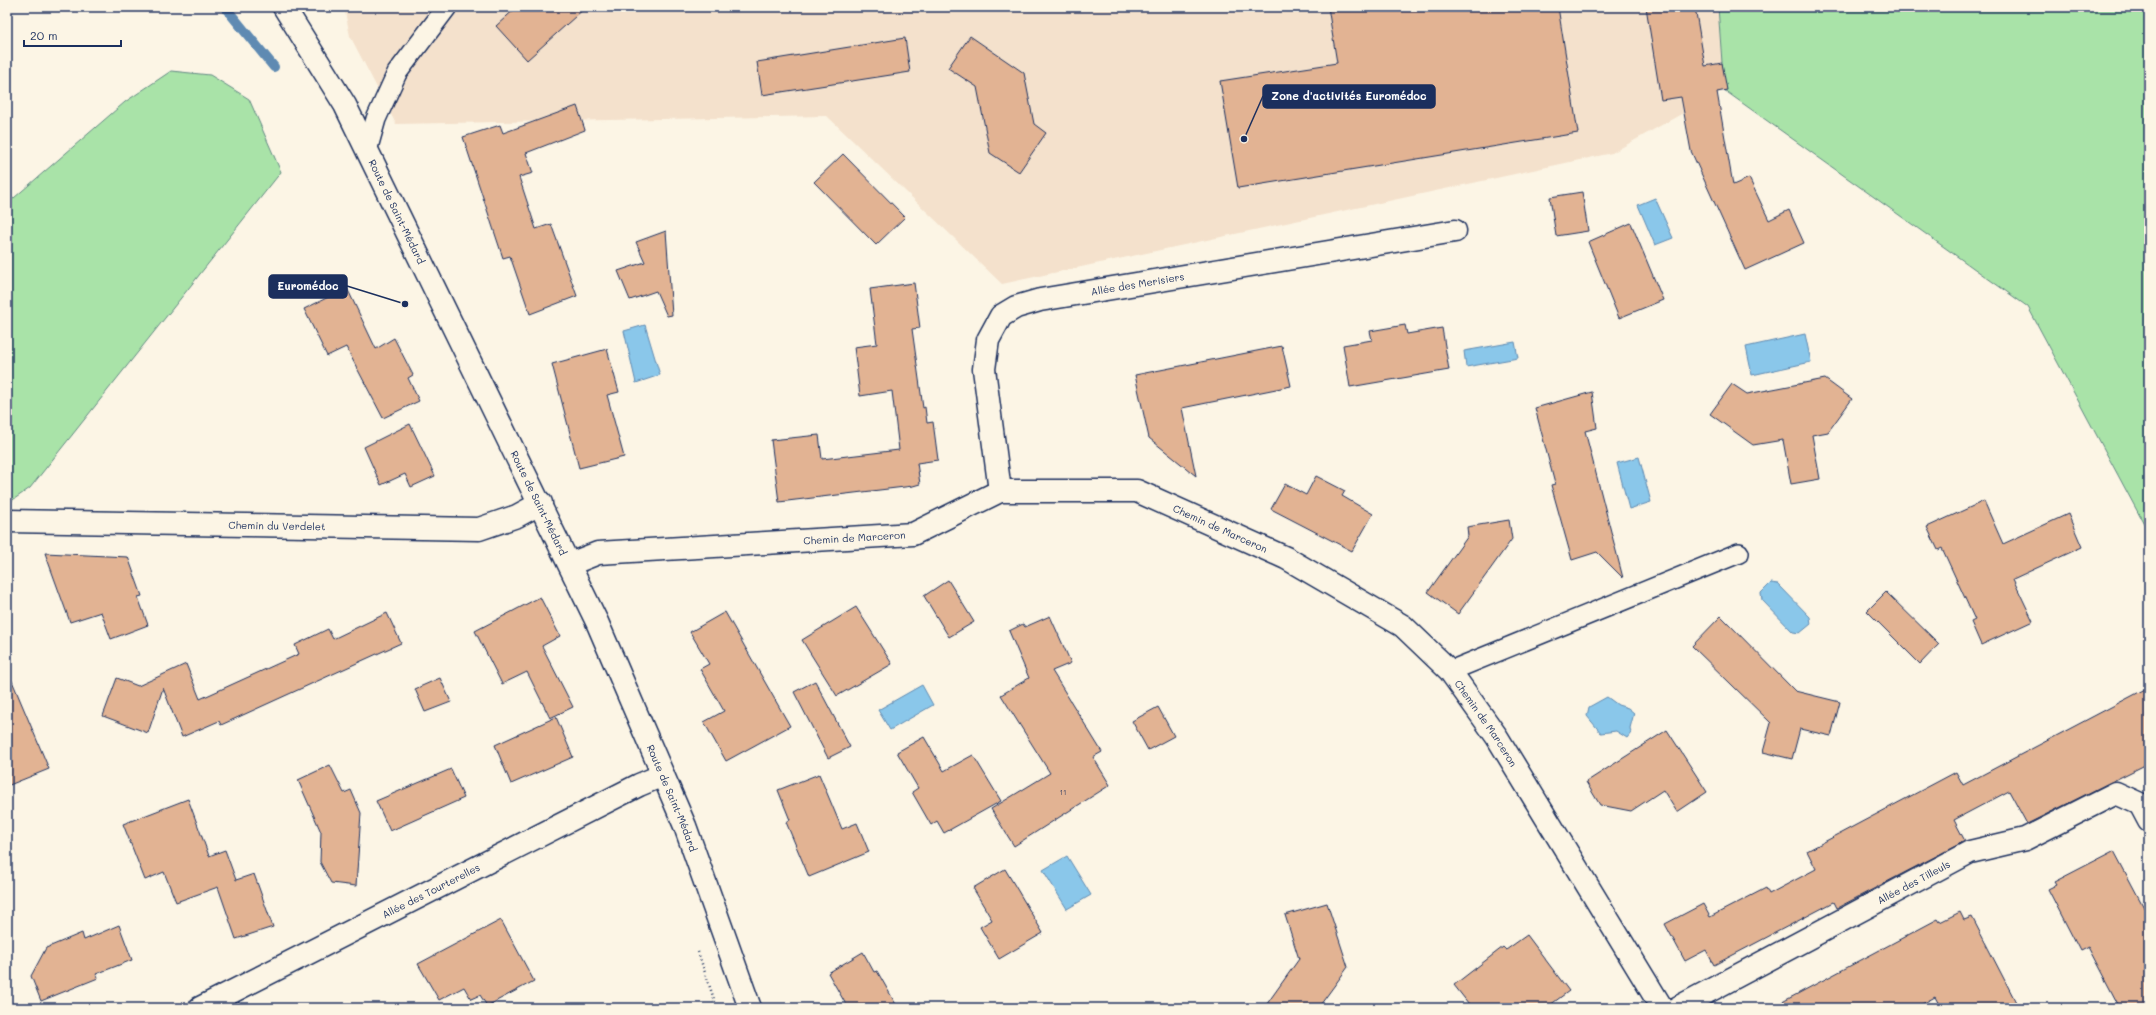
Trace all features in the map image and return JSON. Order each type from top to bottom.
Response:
[{"type":"street","name":"Route de Saint-Médard","points":[[287,10],[345,104],[541,503],[626,684],[685,826],[750,1008]]},
{"type":"street","name":"Allée des Merisiers","points":[[1000,491],[984,369],[988,340],[1001,316],[1016,307],[1040,300],[1455,232]]},
{"type":"street","name":"Chemin de Marceron","points":[[570,564],[598,553],[913,534],[1000,491],[1138,491],[1286,558],[1403,626],[1450,671],[1497,737],[1662,1008]]},
{"type":"street","name":"Chemin du Verdelet","points":[[7,521],[479,529],[517,516],[541,503]]},
{"type":"street","name":"Allée des Tourterelles","points":[[200,1008],[639,785],[663,775]]},
{"type":"street","name":"Allée des Tilleuls","points":[[1677,1008],[1970,852],[2025,839],[2116,793],[2140,804],[2149,821]]},
{"type":"lane","points":[[367,150],[376,119],[396,73],[447,7]]},
{"type":"lane","points":[[1450,671],[1739,553]]},
{"type":"shaded area","points":[[344,7],[1718,7],[1724,90],[1612,153],[1002,284],[827,116],[396,124],[350,36]]},
{"type":"green space","points":[[1718,7],[2149,7],[2149,533],[2028,307],[1724,90]]},
{"type":"green space","points":[[171,71],[210,75],[249,99],[281,172],[30,488],[7,504],[7,204],[125,102]]},
{"type":"water","points":[[1655,198],[1673,238],[1655,245],[1638,205]]},
{"type":"water","points":[[645,325],[660,375],[636,383],[624,331]]},
{"type":"water","points":[[1805,334],[1811,362],[1752,375],[1746,347]]},
{"type":"water","points":[[1515,342],[1518,358],[1466,367],[1464,351]]},
{"type":"water","points":[[1639,457],[1651,502],[1629,509],[1617,463]]},
{"type":"water","points":[[1771,583],[1778,584],[1810,617],[1811,624],[1800,633],[1793,632],[1762,600],[1761,593]]},
{"type":"water","points":[[922,685],[933,705],[890,730],[878,710]]},
{"type":"water","points":[[1607,697],[1618,705],[1628,708],[1634,713],[1630,728],[1631,733],[1627,738],[1616,731],[1601,733],[1587,716],[1589,707]]},
{"type":"water","points":[[1067,856],[1091,895],[1067,909],[1043,870]]},
{"type":"building","points":[[517,7],[586,7],[527,60],[496,26]]},
{"type":"building","points":[[1328,7],[1558,7],[1578,133],[1238,188],[1220,81],[1337,63]]},
{"type":"building","points":[[1646,7],[1695,7],[1705,66],[1722,63],[1727,90],[1717,92],[1733,185],[1749,178],[1769,220],[1789,210],[1804,243],[1745,270],[1691,151],[1681,97],[1661,100]]},
{"type":"building","points":[[970,36],[1024,73],[1034,124],[1046,133],[1019,172],[990,153],[977,87],[948,68]]},
{"type":"building","points":[[905,38],[910,72],[762,95],[757,62]]},
{"type":"building","points":[[577,106],[585,130],[526,153],[533,173],[519,177],[536,229],[551,224],[577,296],[530,314],[510,256],[503,258],[463,137],[500,125],[503,133]]},
{"type":"building","points":[[843,154],[905,217],[876,245],[814,182]]},
{"type":"building","points":[[1582,192],[1588,231],[1556,236],[1550,197]]},
{"type":"building","points":[[1631,223],[1663,300],[1619,318],[1588,242]]},
{"type":"building","points":[[666,231],[672,315],[667,316],[656,291],[630,300],[618,271],[645,262],[636,242]]},
{"type":"building","points":[[914,283],[920,328],[912,329],[923,408],[925,407],[927,423],[933,422],[938,460],[917,463],[920,484],[913,486],[779,502],[771,440],[819,435],[822,459],[899,450],[892,391],[860,396],[854,347],[877,344],[870,289]]},
{"type":"building","points":[[347,288],[376,349],[394,338],[413,375],[408,378],[419,401],[383,418],[346,347],[327,356],[304,309]]},
{"type":"building","points":[[1405,325],[1407,334],[1442,328],[1449,370],[1350,387],[1343,345],[1372,340],[1370,331]]},
{"type":"building","points":[[1282,346],[1291,386],[1182,408],[1196,476],[1149,438],[1135,375]]},
{"type":"building","points":[[607,349],[619,392],[607,395],[624,457],[579,468],[552,364]]},
{"type":"building","points":[[1825,379],[1852,399],[1828,432],[1812,435],[1820,479],[1791,484],[1783,440],[1753,445],[1710,414],[1732,384],[1747,394]]},
{"type":"building","points":[[1592,392],[1597,428],[1585,431],[1623,578],[1597,552],[1572,560],[1551,485],[1555,484],[1535,408]]},
{"type":"building","points":[[410,424],[435,476],[411,487],[405,474],[381,485],[364,447]]},
{"type":"building","points":[[1316,476],[1345,491],[1342,496],[1373,514],[1352,551],[1271,509],[1285,484],[1306,495]]},
{"type":"building","points":[[1984,501],[2003,544],[2068,514],[2082,547],[2013,579],[2033,621],[1981,645],[1971,622],[1975,620],[1942,548],[1938,550],[1927,527]]},
{"type":"building","points":[[1509,520],[1512,539],[1458,614],[1428,592],[1468,536],[1467,527]]},
{"type":"building","points":[[45,553],[128,557],[142,596],[138,597],[148,625],[111,639],[101,612],[70,622]]},
{"type":"building","points":[[948,580],[974,622],[949,637],[924,596]]},
{"type":"building","points":[[1886,592],[1939,644],[1920,664],[1867,611]]},
{"type":"building","points":[[540,597],[560,636],[542,646],[573,707],[550,718],[527,672],[502,684],[475,631]]},
{"type":"building","points":[[856,607],[892,664],[837,696],[802,640]]},
{"type":"building","points":[[725,612],[790,726],[726,761],[704,722],[724,711],[700,669],[709,664],[690,632]]},
{"type":"building","points":[[387,613],[401,643],[221,725],[219,721],[182,737],[163,688],[148,733],[103,716],[117,678],[138,686],[186,664],[200,699],[299,654],[295,645],[328,629],[333,639]]},
{"type":"building","points":[[1050,616],[1071,663],[1052,671],[1102,752],[1093,757],[1110,785],[1014,846],[991,809],[1050,773],[1001,695],[1029,678],[1009,631],[1023,624],[1025,627]]},
{"type":"building","points":[[1721,616],[1795,691],[1840,702],[1831,736],[1800,729],[1792,759],[1763,752],[1771,723],[1692,646]]},
{"type":"building","points":[[7,669],[49,769],[7,786]]},
{"type":"building","points":[[440,678],[451,702],[425,712],[415,689]]},
{"type":"building","points":[[815,681],[850,747],[828,758],[794,692]]},
{"type":"building","points":[[2149,687],[2149,763],[2027,824],[2009,791],[1954,820],[1965,841],[1837,908],[1834,902],[1714,965],[1706,950],[1685,961],[1665,924],[1703,904],[1710,917],[1766,888],[1769,894],[1816,869],[1807,851],[1956,772],[1963,785]]},
{"type":"building","points":[[1158,707],[1174,736],[1148,750],[1132,721]]},
{"type":"building","points":[[556,717],[573,757],[511,784],[495,745]]},
{"type":"building","points":[[1667,730],[1707,792],[1677,812],[1663,790],[1631,811],[1600,805],[1586,782]]},
{"type":"building","points":[[924,737],[944,771],[973,755],[1001,801],[944,833],[937,821],[931,825],[912,792],[918,788],[897,752]]},
{"type":"building","points":[[330,765],[344,793],[351,790],[361,813],[356,886],[331,883],[320,862],[321,832],[298,780]]},
{"type":"building","points":[[451,769],[464,798],[390,831],[376,801]]},
{"type":"building","points":[[819,774],[842,829],[857,823],[869,852],[809,877],[786,822],[790,820],[778,790]]},
{"type":"building","points":[[188,799],[209,856],[225,850],[236,880],[254,874],[273,927],[236,939],[218,887],[176,902],[164,872],[145,880],[123,824]]},
{"type":"building","points":[[2114,851],[2149,917],[2149,1008],[2120,1008],[2088,947],[2080,951],[2048,889],[2056,885],[2054,882]]},
{"type":"building","points":[[1005,869],[1043,933],[999,959],[980,927],[992,920],[973,888]]},
{"type":"building","points":[[1327,903],[1348,967],[1318,1008],[1264,1008],[1299,959],[1285,915]]},
{"type":"building","points":[[1960,912],[1964,920],[1972,917],[2019,1008],[1941,1008],[1935,997],[1915,1008],[1771,1008],[1938,919],[1940,922]]},
{"type":"building","points":[[501,920],[534,981],[487,1006],[480,995],[471,999],[464,987],[439,1000],[418,964]]},
{"type":"building","points":[[119,925],[132,960],[96,974],[98,978],[41,1001],[31,976],[46,948],[82,933],[84,940]]},
{"type":"building","points":[[1527,935],[1569,991],[1546,1008],[1472,1008],[1454,985],[1503,947],[1506,950]]},
{"type":"building","points":[[863,952],[874,972],[877,971],[898,1008],[848,1008],[828,973]]},
{"type":"waterway","points":[[225,7],[274,67]]},
{"type":"place","name":"Zone d'activités Euromédoc","points":[[1244,139]]},
{"type":"place","name":"Euromédoc","points":[[405,304]]}]
